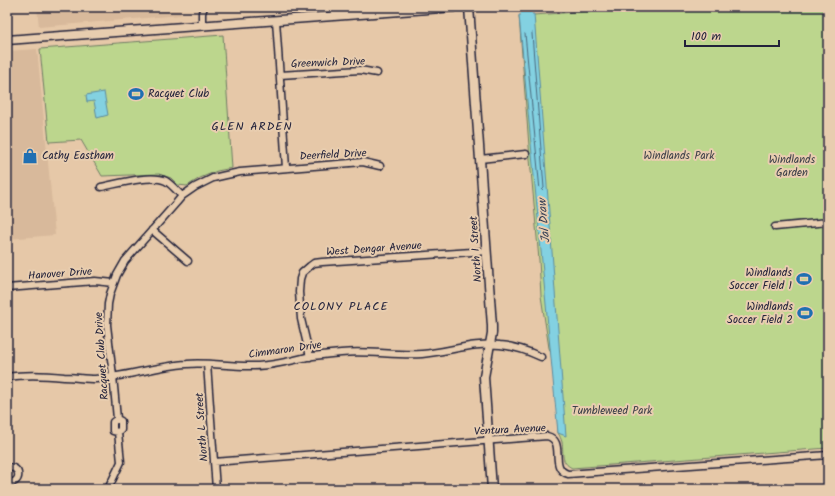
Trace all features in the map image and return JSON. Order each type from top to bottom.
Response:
[{"type":"street","points":[[202,25],[202,13],[204,7]]},
{"type":"street","points":[[334,7],[334,16]]},
{"type":"street","points":[[7,40],[455,7]]},
{"type":"street","name":"North I Street","points":[[469,7],[492,326],[484,377],[492,489]]},
{"type":"street","points":[[276,20],[286,168]]},
{"type":"street","name":"Greenwich Drive","points":[[280,76],[360,70],[377,73]]},
{"type":"street","points":[[480,158],[526,154]]},
{"type":"street","name":"Deerfield Drive","points":[[286,168],[364,162],[380,166]]},
{"type":"street","name":"Racquet Club Drive","points":[[108,489],[121,462],[118,432],[121,430],[121,421],[117,419],[108,325],[108,304],[117,275],[125,261],[182,196],[195,187],[203,182],[240,172],[286,168]]},
{"type":"street","points":[[101,187],[152,178],[166,181],[182,196]]},
{"type":"street","points":[[775,227],[828,222]]},
{"type":"street","points":[[152,230],[188,261]]},
{"type":"street","name":"West Dengar Avenue","points":[[310,356],[301,320],[299,292],[302,273],[314,263],[487,251]]},
{"type":"street","name":"Hanover Drive","points":[[7,288],[96,281],[114,283]]},
{"type":"street","name":"Cimmaron Drive","points":[[7,377],[48,375],[94,378],[175,365],[270,365],[310,356],[342,352],[423,354],[490,344],[514,347],[541,357]]},
{"type":"street","name":"North L Street","points":[[207,364],[216,489]]},
{"type":"street","name":"Ventura Avenue","points":[[214,462],[547,436],[554,439],[557,446],[560,468],[564,473],[568,474],[828,455]]},
{"type":"street","points":[[7,468],[11,467],[16,469],[18,474],[18,479],[16,481],[11,483],[7,482]]},
{"type":"shaded area","points":[[37,7],[180,7],[181,15],[39,27]]},
{"type":"shaded area","points":[[37,49],[55,235],[7,239],[7,51]]},
{"type":"green space","name":"Windlands Park","points":[[648,7],[828,7],[828,448],[572,468],[568,466],[564,460],[562,442],[558,433],[554,361],[549,348],[541,296],[519,16]]},
{"type":"green space","name":"Racquet Club","points":[[223,35],[232,168],[217,171],[200,178],[187,186],[178,185],[171,178],[159,174],[102,176],[81,140],[49,142],[40,49]]},
{"type":"water","points":[[534,14],[566,436],[558,433],[519,15]]},
{"type":"water","points":[[104,92],[108,115],[97,118],[94,101],[87,102],[86,95]]},
{"type":"waterway","name":"Jal Draw","points":[[525,7],[528,29]]},
{"type":"place","name":"Racquet Club","points":[[136,94]]},
{"type":"place","name":"Cathy Eastham","points":[[30,156]]},
{"type":"place","name":"Windlands Soccer Field 1","points":[[804,279]]},
{"type":"place","name":"Windlands Soccer Field 2","points":[[805,313]]},
{"type":"district","name":"GLEN ARDEN","points":[[252,126]]},
{"type":"district","name":"COLONY PLACE","points":[[341,306]]},
{"type":"park label","name":"Windlands Garden","points":[[792,166]]},
{"type":"park label","name":"Tumbleweed Park","points":[[612,411]]}]
